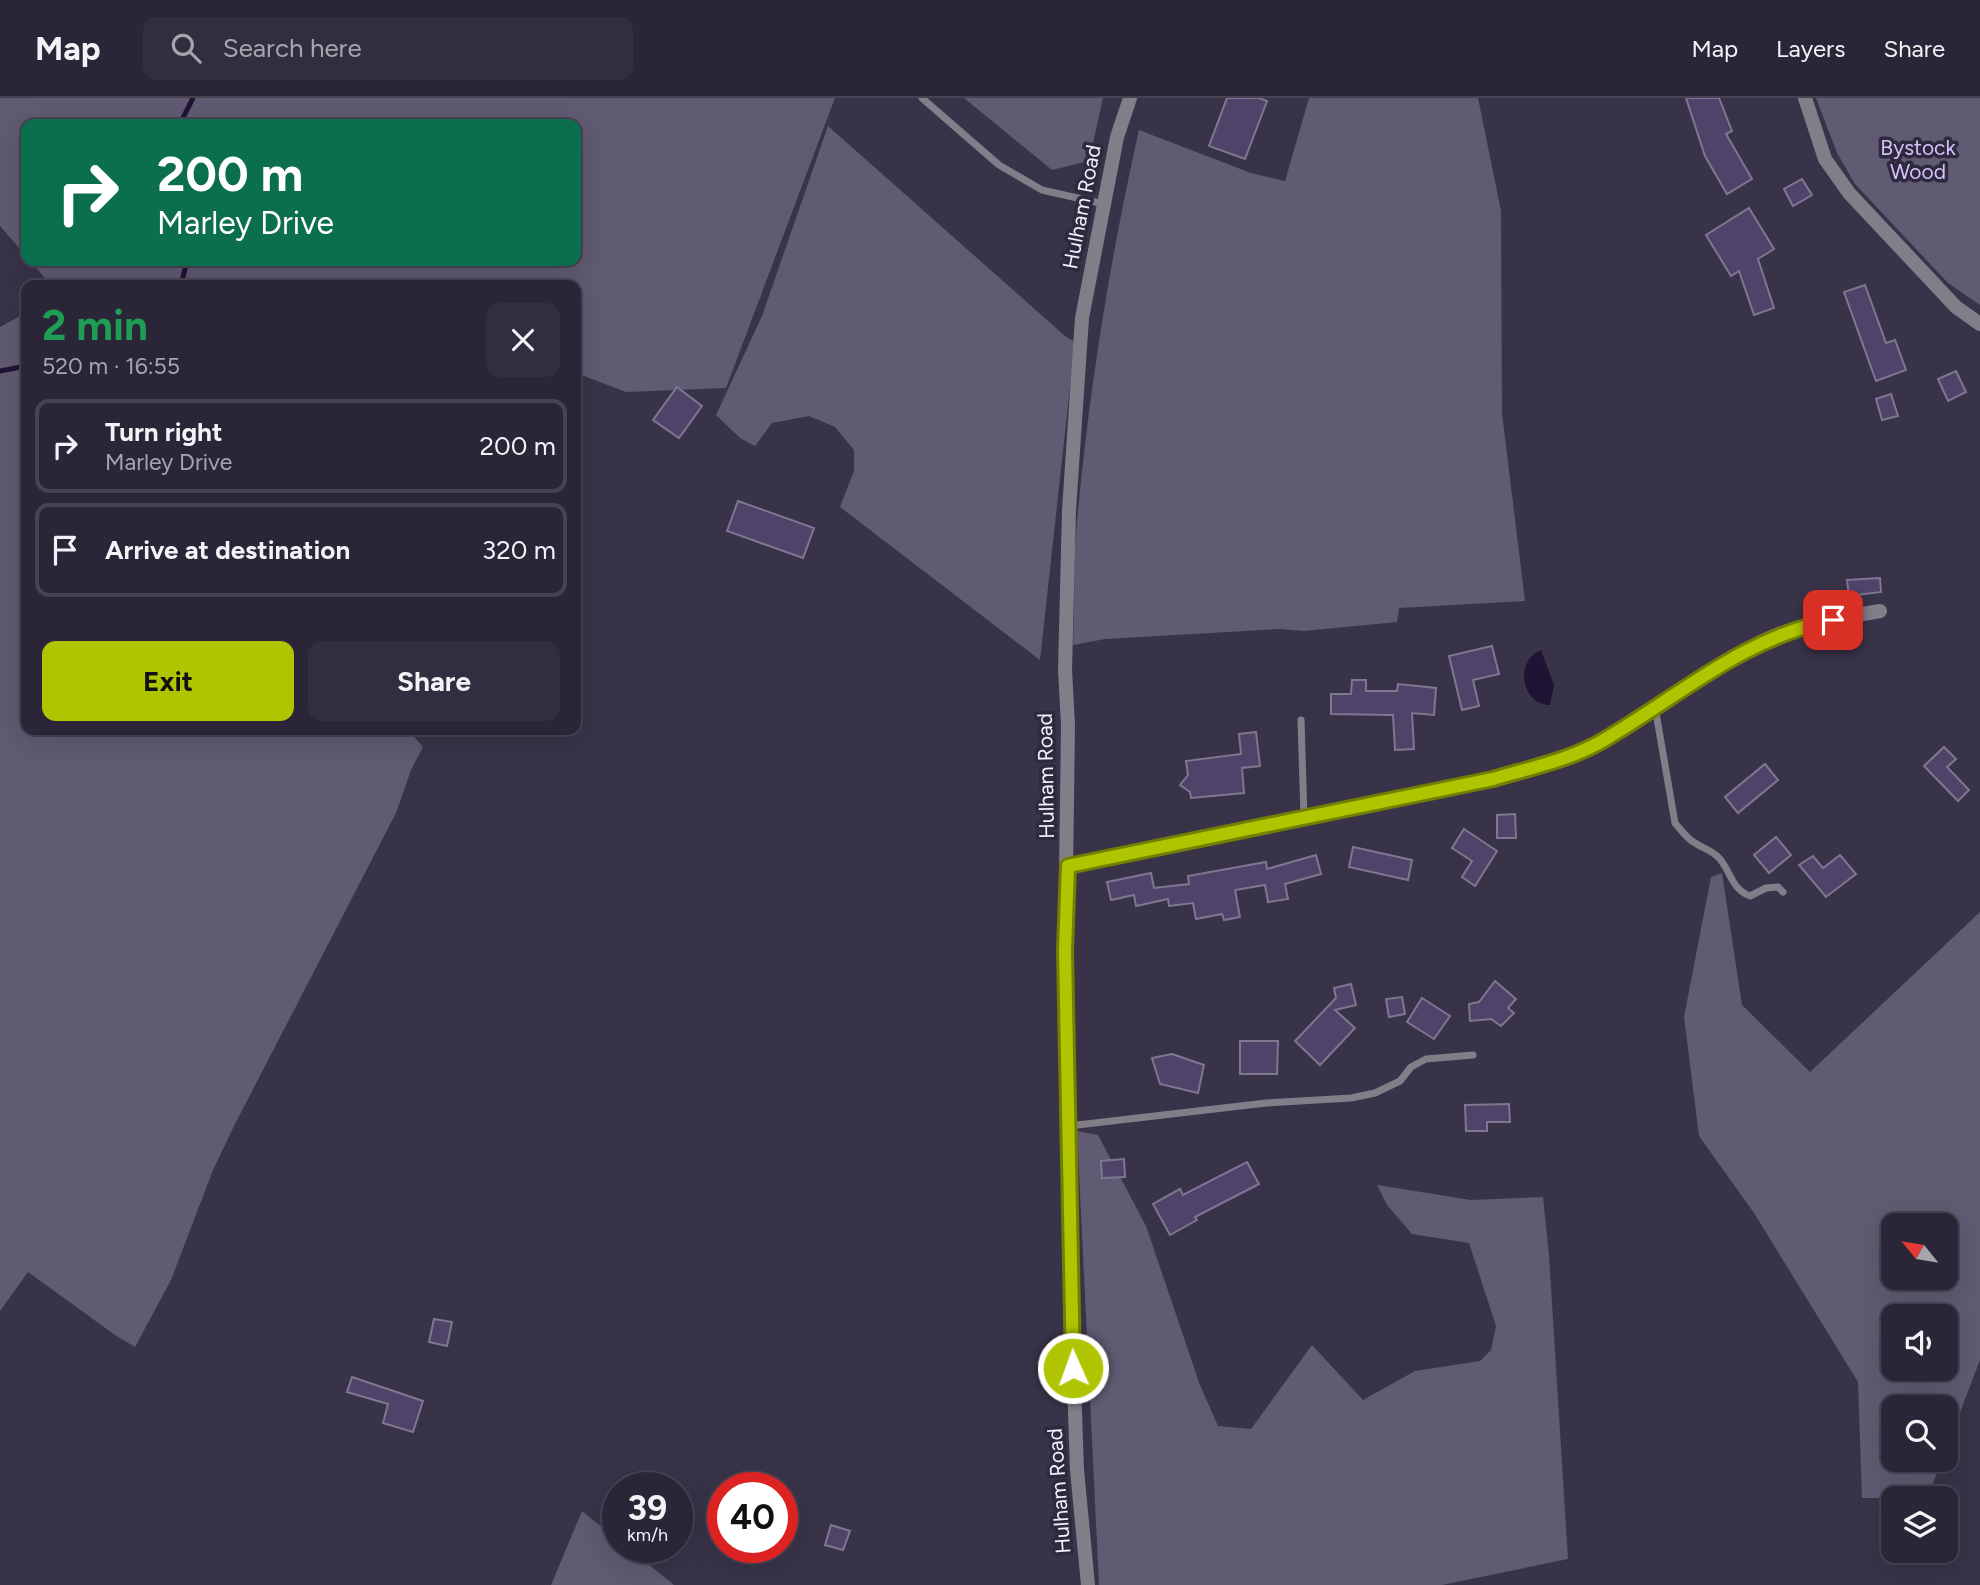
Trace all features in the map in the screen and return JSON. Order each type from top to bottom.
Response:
[{"type":"street","name":"Hulham Road","points":[[1088,1585],[1077,1470],[1065,950],[1068,866],[1065,670],[1069,510],[1082,318],[1117,137],[1130,98]]},
{"type":"street","points":[[1805,98],[1825,159],[1849,193],[1956,307],[1980,324]]},
{"type":"street","points":[[1068,866],[1493,779],[1544,765],[1602,742],[1720,664],[1768,638],[1810,624],[1880,611]]},
{"type":"lane","points":[[922,98],[999,165],[1042,190],[1104,204]]},
{"type":"lane","points":[[1655,706],[1675,823],[1686,837],[1721,859],[1734,885],[1742,893],[1750,897],[1766,888],[1778,887],[1783,892]]},
{"type":"lane","points":[[1301,720],[1304,817]]},
{"type":"lane","points":[[1069,1126],[1266,1103],[1351,1098],[1375,1093],[1399,1081],[1411,1067],[1426,1059],[1473,1055]]},
{"type":"green space","points":[[0,98],[835,98],[726,388],[626,392],[581,375],[581,280],[47,280],[34,266],[581,266],[581,119],[21,119],[21,250],[0,226]]},
{"type":"green space","points":[[964,98],[1103,98],[1089,161],[1052,170]]},
{"type":"green space","points":[[1309,98],[1478,98],[1501,211],[1502,413],[1525,601],[1399,608],[1397,622],[1304,631],[1280,629],[1105,639],[1073,645],[1076,537],[1094,374],[1139,130],[1251,173],[1285,181]]},
{"type":"green space","name":"Bystock Wood","points":[[1816,98],[1980,98],[1980,305],[1948,283],[1855,184],[1837,153]]},
{"type":"green space","points":[[828,126],[1075,342],[1040,660],[840,507],[854,471],[854,450],[835,427],[809,416],[772,423],[755,446],[740,438],[716,415],[762,316]]},
{"type":"green space","points":[[21,316],[21,735],[412,735],[423,747],[411,770],[396,813],[234,1126],[213,1170],[171,1280],[135,1347],[28,1272],[0,1311],[0,327]]},
{"type":"green space","points":[[1722,873],[1742,1005],[1810,1072],[1980,912],[1980,1360],[1958,1418],[1958,1395],[1881,1395],[1881,1472],[1937,1472],[1932,1486],[1881,1486],[1881,1498],[1862,1498],[1858,1382],[1754,1213],[1699,1136],[1684,1017],[1711,877]]},
{"type":"green space","points":[[1077,1131],[1098,1135],[1146,1226],[1200,1385],[1218,1426],[1251,1429],[1312,1345],[1363,1400],[1415,1371],[1480,1361],[1491,1350],[1496,1326],[1469,1243],[1412,1234],[1387,1205],[1377,1185],[1471,1200],[1543,1197],[1568,1559],[1442,1585],[1099,1585]]},
{"type":"green space","points":[[582,1511],[602,1527],[602,1563],[647,1563],[674,1585],[551,1585]]},
{"type":"shaded area","points":[[1541,650],[1554,685],[1550,705],[1533,698],[1525,681],[1527,663],[1532,655]]},
{"type":"building","points":[[1227,98],[1259,98],[1267,101],[1245,159],[1209,146]]},
{"type":"building","points":[[1686,98],[1719,98],[1732,131],[1726,134],[1752,179],[1727,194],[1705,156]]},
{"type":"building","points":[[1802,179],[1812,195],[1793,206],[1784,189]]},
{"type":"building","points":[[1749,208],[1774,249],[1758,259],[1774,308],[1754,315],[1739,271],[1731,276],[1706,235]]},
{"type":"building","points":[[1865,285],[1886,343],[1895,340],[1906,370],[1876,381],[1844,292]]},
{"type":"building","points":[[1956,371],[1966,392],[1948,401],[1938,379]]},
{"type":"building","points":[[677,387],[702,406],[679,438],[653,420]]},
{"type":"building","points":[[1891,394],[1898,416],[1882,420],[1876,399]]},
{"type":"building","points":[[738,501],[814,528],[803,558],[727,531]]},
{"type":"building","points":[[1880,578],[1881,592],[1849,596],[1847,580]]},
{"type":"building","points":[[1492,646],[1499,674],[1473,680],[1479,706],[1462,710],[1449,656]]},
{"type":"building","points":[[1352,680],[1366,680],[1366,691],[1397,691],[1398,684],[1436,688],[1434,715],[1412,713],[1414,749],[1395,750],[1393,715],[1331,714],[1331,694],[1351,694]]},
{"type":"building","points":[[1256,732],[1260,766],[1242,768],[1244,793],[1191,798],[1190,792],[1180,785],[1188,775],[1186,761],[1241,754],[1239,734]]},
{"type":"building","points":[[1944,747],[1956,759],[1947,767],[1969,790],[1958,801],[1924,766]]},
{"type":"building","points":[[1765,764],[1778,780],[1738,813],[1725,797]]},
{"type":"building","points":[[1515,814],[1516,838],[1497,838],[1497,815]]},
{"type":"building","points":[[1464,829],[1497,851],[1475,886],[1462,877],[1472,861],[1452,848]]},
{"type":"building","points":[[1776,837],[1791,855],[1769,873],[1754,855]]},
{"type":"building","points":[[1353,847],[1412,860],[1408,880],[1349,867]]},
{"type":"building","points":[[1316,855],[1321,874],[1285,884],[1288,899],[1268,902],[1265,885],[1235,890],[1240,917],[1224,920],[1222,914],[1196,919],[1193,903],[1169,906],[1168,899],[1136,906],[1134,895],[1111,900],[1107,882],[1151,873],[1154,888],[1189,884],[1188,876],[1266,862],[1267,869]]},
{"type":"building","points":[[1840,855],[1856,874],[1826,897],[1799,865],[1813,856],[1823,868]]},
{"type":"building","points":[[1495,981],[1516,999],[1508,1008],[1514,1013],[1501,1026],[1491,1019],[1470,1021],[1469,1004],[1479,1002]]},
{"type":"building","points":[[1351,984],[1356,1005],[1335,1010],[1355,1028],[1320,1065],[1295,1041],[1336,998],[1334,988]]},
{"type":"building","points":[[1402,997],[1405,1014],[1389,1017],[1386,999]]},
{"type":"building","points":[[1422,998],[1450,1016],[1434,1039],[1407,1022]]},
{"type":"building","points":[[1240,1041],[1278,1041],[1277,1074],[1240,1074]]},
{"type":"building","points":[[1172,1054],[1204,1065],[1198,1093],[1160,1084],[1152,1058]]},
{"type":"building","points":[[1509,1104],[1510,1122],[1487,1122],[1487,1131],[1466,1131],[1465,1105]]},
{"type":"building","points":[[1124,1159],[1125,1177],[1102,1178],[1101,1161]]},
{"type":"building","points":[[1247,1162],[1259,1184],[1195,1217],[1197,1220],[1170,1235],[1153,1204],[1180,1189],[1183,1195]]},
{"type":"building","points":[[434,1319],[452,1322],[447,1346],[429,1342]]},
{"type":"building","points":[[352,1377],[423,1401],[413,1432],[383,1423],[388,1404],[347,1392]]},
{"type":"building","points":[[831,1525],[850,1531],[843,1550],[825,1545]]},
{"type":"waterway","points":[[182,119],[193,98]]},
{"type":"waterway","points":[[182,280],[186,266]]},
{"type":"waterway","points":[[0,371],[21,367]]},
{"type":"route","points":[[1073,1368],[1065,950],[1068,866],[1493,779],[1544,765],[1602,742],[1720,664],[1768,638],[1810,624],[1833,620]]}]
